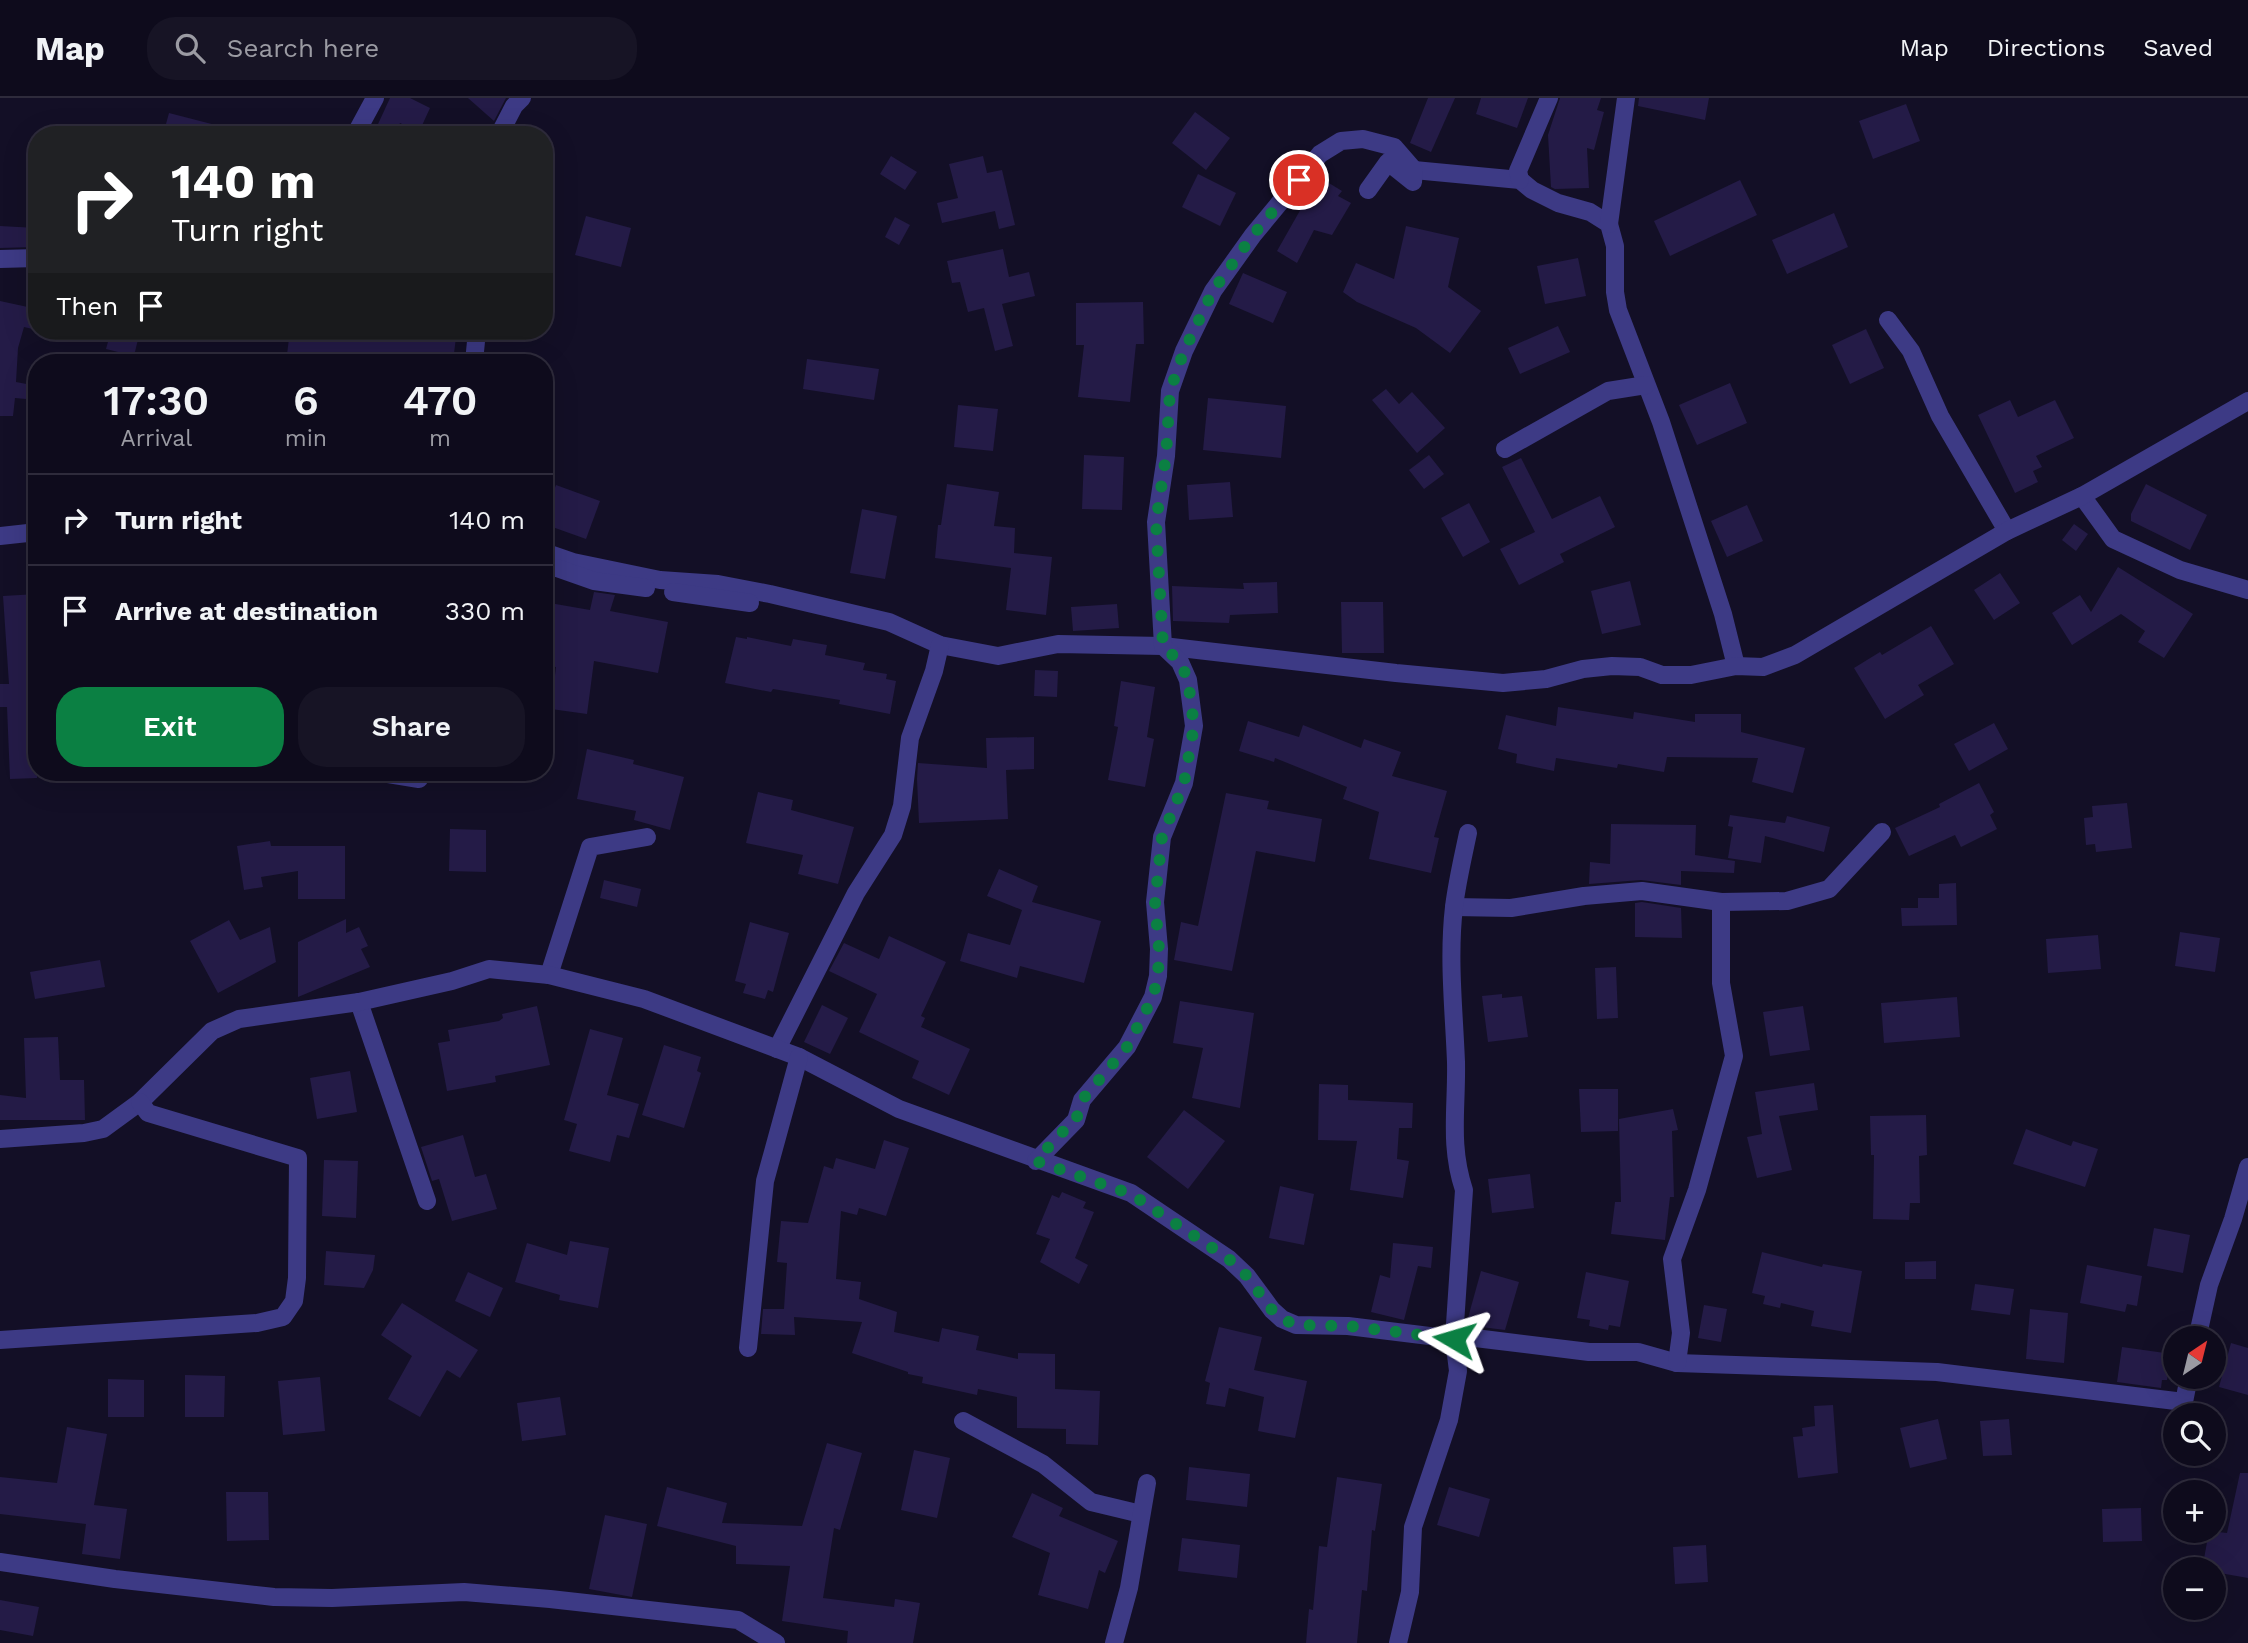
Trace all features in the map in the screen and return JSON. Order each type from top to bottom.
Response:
[{"type":"street","points":[[360,126],[375,98]]},
{"type":"street","points":[[504,126],[514,106],[522,98]]},
{"type":"street","points":[[1520,180],[1518,171],[1549,98]]},
{"type":"street","points":[[1626,98],[1609,224],[1615,246],[1615,292],[1618,310],[1665,434],[1723,614],[1736,666]]},
{"type":"street","points":[[1036,1161],[1076,1120],[1082,1100],[1127,1047],[1153,997],[1159,949],[1155,902],[1162,837],[1184,783],[1194,726],[1188,680],[1180,662],[1163,646],[1156,522],[1166,456],[1170,391],[1184,351],[1213,291],[1253,235],[1320,154],[1341,141],[1363,139],[1394,147],[1414,170],[1520,180],[1541,195],[1590,212],[1609,224]]},
{"type":"street","points":[[1368,190],[1388,162],[1413,182],[1414,170]]},
{"type":"street","points":[[0,259],[28,258]]},
{"type":"street","points":[[1888,320],[1910,351],[1940,416],[2007,531]]},
{"type":"street","points":[[1505,449],[1608,391],[1646,385]]},
{"type":"street","points":[[553,555],[573,562],[660,580],[718,584],[770,594],[889,622],[940,645],[998,656],[1058,644],[1163,646],[1503,683],[1612,666],[1640,667],[1662,675],[1691,676],[1736,666],[1763,667],[1795,655],[2007,531],[2082,496],[2248,401]]},
{"type":"street","points":[[2082,496],[2113,539],[2180,570],[2248,590]]},
{"type":"street","points":[[0,536],[28,533]]},
{"type":"street","points":[[553,566],[594,581],[750,603]]},
{"type":"street","points":[[776,1049],[856,893],[892,835],[902,806],[910,738],[934,671],[940,645]]},
{"type":"street","points":[[1454,907],[1511,908],[1584,896],[1642,891],[1721,902],[1787,901],[1829,889],[1882,832]]},
{"type":"street","points":[[1398,1643],[1410,1592],[1413,1527],[1449,1420],[1458,1371],[1454,1339],[1464,1190],[1457,1169],[1453,1129],[1456,1063],[1452,1004],[1454,907],[1468,833]]},
{"type":"street","points":[[549,975],[590,847],[647,836]]},
{"type":"street","points":[[1677,1363],[1681,1333],[1672,1259],[1697,1190],[1734,1056],[1721,983],[1721,902]]},
{"type":"street","points":[[0,1139],[85,1133],[103,1129],[140,1102],[212,1031],[239,1019],[359,1002],[452,981],[489,969],[549,975],[644,999],[799,1057],[899,1109],[1131,1194],[1229,1259],[1247,1276],[1272,1310],[1282,1319],[1296,1325],[1348,1326],[1589,1352],[1638,1352],[1677,1363],[1937,1371],[2184,1402],[2186,1390]]},
{"type":"street","points":[[359,1002],[427,1201]]},
{"type":"street","points":[[748,1348],[765,1181],[799,1057]]},
{"type":"street","points":[[0,1340],[257,1323],[283,1317],[294,1301],[297,1278],[298,1158],[148,1113],[140,1102]]},
{"type":"street","points":[[2200,1326],[2208,1285],[2233,1219],[2248,1167]]},
{"type":"street","points":[[963,1421],[1043,1464],[1091,1502],[1141,1514]]},
{"type":"street","points":[[1114,1643],[1129,1588],[1147,1483]]},
{"type":"street","points":[[0,1562],[115,1579],[274,1597],[332,1598],[464,1592],[562,1600],[738,1620],[776,1643]]},
{"type":"building","points":[[390,98],[410,98],[430,108],[422,126],[406,126],[400,123],[398,126],[377,126]]},
{"type":"building","points":[[468,98],[506,98],[494,121]]},
{"type":"building","points":[[1428,98],[1455,98],[1431,152],[1410,143]]},
{"type":"building","points":[[1481,98],[1528,98],[1517,128],[1476,114]]},
{"type":"building","points":[[1560,98],[1601,98],[1597,110],[1604,112],[1594,150],[1587,148],[1589,188],[1551,187],[1548,135]]},
{"type":"building","points":[[1639,98],[1709,98],[1705,120],[1638,106]]},
{"type":"building","points":[[1906,104],[1920,141],[1873,159],[1859,121]]},
{"type":"building","points":[[1195,112],[1230,138],[1206,170],[1172,143]]},
{"type":"building","points":[[169,113],[219,126],[165,126]]},
{"type":"building","points":[[891,156],[917,172],[905,190],[880,174]]},
{"type":"building","points":[[983,156],[987,173],[1002,170],[1015,225],[999,229],[995,211],[942,223],[937,203],[958,198],[949,164]]},
{"type":"building","points":[[1198,174],[1236,193],[1220,226],[1182,207]]},
{"type":"building","points":[[1319,177],[1342,191],[1338,196],[1351,203],[1332,235],[1314,230],[1297,263],[1277,251]]},
{"type":"building","points":[[1740,180],[1757,215],[1670,256],[1654,221]]},
{"type":"building","points":[[1834,213],[1848,247],[1787,274],[1772,240]]},
{"type":"building","points":[[586,216],[631,228],[621,267],[575,255]]},
{"type":"building","points":[[895,217],[910,225],[899,245],[885,237]]},
{"type":"building","points":[[0,226],[28,228],[28,247],[0,248]]},
{"type":"building","points":[[1406,226],[1459,238],[1448,287],[1481,311],[1450,353],[1416,328],[1357,302],[1343,292],[1356,263],[1394,279]]},
{"type":"building","points":[[1003,249],[1009,277],[1029,272],[1035,296],[1002,304],[1013,346],[995,351],[984,308],[968,312],[960,282],[952,283],[947,261]]},
{"type":"building","points":[[1578,258],[1586,296],[1545,304],[1537,266]]},
{"type":"building","points":[[1243,273],[1287,292],[1273,323],[1229,304]]},
{"type":"building","points":[[0,301],[28,307],[28,328],[24,327],[18,348],[16,382],[28,384],[28,399],[15,398],[13,416],[0,416]]},
{"type":"building","points":[[1143,302],[1144,344],[1136,344],[1130,402],[1078,397],[1084,345],[1076,345],[1076,303]]},
{"type":"building","points":[[1558,326],[1570,352],[1520,374],[1508,348]]},
{"type":"building","points":[[1866,329],[1884,368],[1850,384],[1832,345]]},
{"type":"building","points":[[108,340],[138,340],[134,354],[106,349]]},
{"type":"building","points":[[289,340],[456,340],[454,354],[287,354]]},
{"type":"building","points":[[807,359],[879,369],[874,400],[803,389]]},
{"type":"building","points":[[1730,383],[1747,423],[1697,445],[1679,405]]},
{"type":"building","points":[[1386,389],[1399,404],[1412,392],[1445,428],[1417,453],[1372,400]]},
{"type":"building","points":[[1208,398],[1286,406],[1281,458],[1203,450]]},
{"type":"building","points":[[2010,400],[2018,417],[2055,400],[2074,438],[2036,456],[2042,467],[2033,471],[2038,482],[2015,493],[1978,415]]},
{"type":"building","points":[[958,405],[998,409],[993,451],[954,447]]},
{"type":"building","points":[[1084,455],[1124,457],[1122,510],[1082,509]]},
{"type":"building","points":[[1429,455],[1444,474],[1424,489],[1409,470]]},
{"type":"building","points":[[1521,458],[1552,519],[1600,496],[1615,527],[1560,554],[1564,562],[1519,585],[1500,549],[1535,532],[1502,467]]},
{"type":"building","points":[[1230,482],[1233,517],[1189,520],[1187,485]]},
{"type":"building","points":[[947,484],[999,492],[994,526],[1015,528],[1014,553],[1052,557],[1046,615],[1006,610],[1011,568],[935,558],[938,525],[941,525]]},
{"type":"building","points":[[2146,484],[2207,515],[2190,550],[2131,521],[2131,514]]},
{"type":"building","points":[[556,485],[600,501],[586,539],[553,527],[553,493]]},
{"type":"building","points":[[1469,503],[1490,542],[1463,557],[1441,518]]},
{"type":"building","points":[[1747,505],[1763,541],[1727,557],[1711,521]]},
{"type":"building","points":[[862,509],[897,516],[885,579],[850,573]]},
{"type":"building","points":[[2074,524],[2088,534],[2076,551],[2062,540]]},
{"type":"building","points":[[2118,567],[2193,614],[2164,658],[2138,642],[2145,631],[2121,614],[2072,645],[2052,613],[2080,595],[2091,612]]},
{"type":"building","points":[[2000,573],[2020,603],[1994,620],[1974,590]]},
{"type":"building","points":[[1630,581],[1641,625],[1602,634],[1591,591]]},
{"type":"building","points":[[1277,582],[1278,613],[1230,615],[1229,623],[1173,621],[1172,586],[1244,589],[1243,583]]},
{"type":"building","points":[[594,592],[615,595],[610,611],[668,622],[658,673],[594,661],[587,714],[553,709],[556,667],[553,667],[553,604],[590,610]]},
{"type":"building","points":[[28,595],[28,778],[10,779],[7,707],[0,707],[0,684],[9,684],[3,596]]},
{"type":"building","points":[[1341,602],[1383,602],[1384,653],[1342,653]]},
{"type":"building","points":[[1117,604],[1119,628],[1073,631],[1071,607]]},
{"type":"building","points":[[1931,626],[1954,664],[1918,685],[1924,695],[1885,719],[1854,668]]},
{"type":"building","points":[[736,637],[791,646],[793,639],[827,645],[825,655],[865,663],[863,670],[887,674],[886,679],[896,681],[890,714],[839,704],[840,700],[773,689],[771,692],[725,683]]},
{"type":"building","points":[[1035,670],[1058,671],[1057,697],[1034,696]]},
{"type":"building","points":[[1121,681],[1155,687],[1147,737],[1154,739],[1145,787],[1108,780],[1118,727],[1114,726]]},
{"type":"building","points":[[1558,707],[1633,719],[1634,712],[1695,722],[1695,714],[1741,714],[1741,732],[1805,748],[1793,793],[1752,782],[1758,758],[1667,757],[1664,772],[1556,758],[1554,771],[1516,763],[1517,754],[1498,749],[1506,715],[1556,726]]},
{"type":"building","points":[[1248,721],[1299,737],[1303,725],[1361,748],[1364,739],[1401,752],[1392,776],[1447,791],[1434,837],[1439,838],[1431,873],[1369,859],[1379,812],[1343,799],[1347,787],[1275,758],[1274,762],[1239,751]]},
{"type":"building","points":[[1994,723],[2008,749],[1969,771],[1954,744]]},
{"type":"building","points":[[1034,737],[1034,769],[1006,770],[1008,819],[919,823],[918,763],[987,768],[986,738]]},
{"type":"building","points":[[587,749],[634,760],[633,764],[684,777],[670,830],[634,820],[636,811],[577,799]]},
{"type":"building","points":[[1979,783],[1994,812],[1990,815],[1997,829],[1961,847],[1955,835],[1909,856],[1895,828],[1940,807],[1939,804]]},
{"type":"building","points":[[758,792],[793,800],[791,810],[854,827],[838,884],[798,874],[803,855],[746,843]]},
{"type":"building","points":[[1226,793],[1269,801],[1267,809],[1322,819],[1315,862],[1256,851],[1232,971],[1174,960],[1181,922],[1198,926]]},
{"type":"building","points":[[2127,803],[2132,848],[2096,852],[2095,844],[2086,845],[2084,818],[2093,817],[2092,806]]},
{"type":"building","points":[[1730,815],[1785,823],[1787,816],[1830,827],[1824,852],[1765,836],[1761,863],[1728,858],[1733,827],[1728,826]]},
{"type":"building","points":[[1611,824],[1696,825],[1695,855],[1735,861],[1734,873],[1681,871],[1681,885],[1641,880],[1589,884],[1590,862],[1610,864]]},
{"type":"building","points":[[450,829],[486,830],[486,872],[449,871]]},
{"type":"building","points":[[270,841],[271,846],[345,846],[345,899],[298,899],[298,871],[261,877],[263,887],[244,890],[237,846]]},
{"type":"building","points":[[999,869],[1038,886],[1032,902],[1101,921],[1084,983],[1020,966],[1017,978],[960,961],[968,933],[1010,945],[1022,910],[987,896]]},
{"type":"building","points":[[604,880],[641,889],[637,907],[600,898]]},
{"type":"building","points":[[1956,883],[1957,925],[1902,926],[1901,908],[1918,908],[1918,898],[1939,898],[1939,884]]},
{"type":"building","points":[[1635,903],[1681,908],[1682,938],[1635,937]]},
{"type":"building","points":[[346,919],[346,933],[359,927],[368,946],[361,949],[370,967],[298,997],[298,942]]},
{"type":"building","points":[[229,920],[240,940],[270,927],[276,962],[218,993],[190,941]]},
{"type":"building","points":[[750,922],[789,933],[773,992],[768,990],[765,999],[743,993],[746,984],[735,981]]},
{"type":"building","points":[[2180,932],[2220,938],[2215,972],[2175,966]]},
{"type":"building","points":[[2098,935],[2101,969],[2048,973],[2046,939]]},
{"type":"building","points":[[889,936],[946,962],[921,1016],[925,1018],[921,1027],[970,1049],[949,1095],[912,1078],[919,1061],[859,1032],[877,994],[829,971],[844,943],[879,959]]},
{"type":"building","points":[[100,960],[105,987],[35,999],[30,972]]},
{"type":"building","points":[[1616,967],[1618,1018],[1597,1019],[1595,968]]},
{"type":"building","points":[[1502,994],[1502,998],[1522,996],[1528,1037],[1488,1042],[1482,996]]},
{"type":"building","points":[[1957,997],[1960,1037],[1884,1043],[1881,1003]]},
{"type":"building","points":[[1180,1001],[1254,1013],[1240,1108],[1192,1098],[1203,1048],[1173,1043]]},
{"type":"building","points":[[822,1005],[848,1018],[830,1054],[804,1042]]},
{"type":"building","points":[[537,1006],[550,1065],[495,1076],[496,1082],[447,1091],[438,1043],[450,1041],[448,1030],[499,1021],[503,1018],[502,1014]]},
{"type":"building","points":[[1803,1006],[1810,1050],[1770,1056],[1763,1012]]},
{"type":"building","points":[[590,1029],[623,1038],[607,1095],[639,1104],[629,1138],[617,1135],[610,1162],[569,1151],[577,1124],[564,1120]]},
{"type":"building","points":[[58,1037],[60,1080],[84,1080],[85,1120],[0,1120],[0,1095],[26,1098],[24,1038]]},
{"type":"building","points":[[664,1045],[701,1057],[697,1071],[701,1073],[684,1128],[642,1115]]},
{"type":"building","points":[[350,1071],[357,1112],[317,1119],[310,1078]]},
{"type":"building","points":[[1814,1083],[1818,1110],[1779,1116],[1792,1170],[1757,1178],[1747,1137],[1762,1134],[1755,1092]]},
{"type":"building","points":[[1319,1084],[1348,1085],[1348,1100],[1413,1103],[1412,1128],[1399,1128],[1397,1159],[1409,1161],[1403,1198],[1350,1190],[1357,1141],[1318,1140]]},
{"type":"building","points":[[1579,1089],[1618,1089],[1618,1131],[1581,1132]]},
{"type":"building","points":[[1673,1109],[1678,1130],[1672,1131],[1674,1197],[1670,1197],[1665,1240],[1611,1234],[1615,1202],[1621,1202],[1619,1119]]},
{"type":"building","points":[[1184,1110],[1225,1141],[1188,1189],[1147,1157]]},
{"type":"building","points":[[1926,1115],[1927,1155],[1919,1156],[1920,1203],[1910,1203],[1909,1220],[1873,1219],[1874,1155],[1871,1155],[1870,1116]]},
{"type":"building","points":[[2026,1129],[2071,1146],[2073,1141],[2098,1149],[2085,1187],[2013,1164]]},
{"type":"building","points":[[463,1135],[475,1177],[486,1174],[497,1209],[452,1221],[439,1179],[432,1181],[421,1147]]},
{"type":"building","points":[[884,1140],[909,1148],[886,1216],[859,1208],[857,1215],[841,1211],[836,1279],[861,1282],[859,1299],[897,1312],[894,1332],[939,1342],[942,1328],[979,1336],[976,1350],[1018,1359],[1018,1353],[1055,1354],[1055,1389],[1100,1391],[1098,1445],[1066,1444],[1066,1429],[1017,1428],[1017,1397],[978,1389],[977,1395],[922,1383],[923,1377],[852,1353],[862,1322],[794,1317],[795,1335],[761,1334],[763,1309],[784,1309],[787,1263],[777,1262],[781,1221],[808,1223],[824,1166],[833,1169],[836,1158],[875,1169]]},
{"type":"building","points":[[324,1160],[358,1161],[356,1218],[322,1216]]},
{"type":"building","points":[[1530,1174],[1534,1208],[1492,1213],[1488,1179]]},
{"type":"building","points":[[1280,1186],[1314,1194],[1304,1245],[1269,1238]]},
{"type":"building","points":[[1062,1192],[1086,1202],[1083,1208],[1094,1212],[1075,1258],[1088,1265],[1079,1284],[1040,1262],[1050,1239],[1036,1234],[1052,1195],[1059,1198]]},
{"type":"building","points":[[2154,1228],[2190,1235],[2183,1273],[2147,1266]]},
{"type":"building","points":[[570,1241],[609,1248],[598,1308],[559,1300],[560,1295],[515,1282],[527,1243],[567,1255]]},
{"type":"building","points":[[1393,1243],[1433,1247],[1431,1268],[1418,1266],[1404,1320],[1371,1312],[1380,1275],[1390,1278]]},
{"type":"building","points":[[326,1251],[375,1255],[373,1270],[364,1288],[324,1285]]},
{"type":"building","points":[[1762,1252],[1822,1267],[1823,1264],[1862,1271],[1851,1333],[1811,1326],[1814,1311],[1781,1303],[1780,1308],[1763,1304],[1765,1296],[1752,1293]]},
{"type":"building","points":[[1936,1261],[1936,1279],[1905,1279],[1905,1262]]},
{"type":"building","points":[[2087,1265],[2142,1276],[2137,1306],[2127,1304],[2125,1312],[2080,1303]]},
{"type":"building","points":[[1481,1271],[1519,1282],[1505,1330],[1466,1325]]},
{"type":"building","points":[[468,1272],[503,1288],[490,1317],[455,1301]]},
{"type":"building","points":[[1586,1272],[1629,1281],[1620,1327],[1609,1325],[1608,1330],[1589,1326],[1590,1320],[1577,1318]]},
{"type":"building","points":[[1975,1284],[2014,1289],[2010,1315],[1971,1310]]},
{"type":"building","points":[[402,1303],[478,1350],[460,1378],[447,1370],[420,1417],[388,1399],[412,1356],[381,1335]]},
{"type":"building","points":[[1704,1305],[1727,1309],[1721,1342],[1698,1338]]},
{"type":"building","points":[[2030,1309],[2068,1313],[2064,1363],[2026,1359]]},
{"type":"building","points":[[1219,1327],[1262,1337],[1254,1370],[1307,1381],[1295,1438],[1258,1431],[1264,1397],[1229,1388],[1225,1407],[1206,1404],[1210,1383],[1205,1381]]},
{"type":"building","points":[[2231,1343],[2248,1348],[2248,1395],[2226,1389],[2226,1361]]},
{"type":"building","points":[[2122,1347],[2163,1353],[2161,1388],[2117,1382]]},
{"type":"building","points":[[185,1375],[225,1376],[224,1417],[185,1417]]},
{"type":"building","points":[[320,1377],[325,1431],[283,1435],[278,1381]]},
{"type":"building","points":[[108,1379],[144,1380],[144,1417],[108,1417]]},
{"type":"building","points":[[560,1397],[566,1435],[522,1441],[517,1403]]},
{"type":"building","points":[[1833,1405],[1838,1473],[1798,1478],[1793,1437],[1803,1436],[1802,1428],[1815,1426],[1814,1406]]},
{"type":"building","points":[[1938,1419],[1947,1459],[1910,1468],[1900,1428]]},
{"type":"building","points":[[2009,1419],[2012,1455],[1983,1456],[1980,1421]]},
{"type":"building","points":[[67,1427],[107,1434],[94,1505],[127,1509],[120,1559],[82,1554],[86,1524],[0,1514],[0,1477],[57,1483]]},
{"type":"building","points":[[827,1443],[862,1453],[840,1530],[834,1528],[823,1598],[894,1607],[895,1599],[920,1603],[913,1643],[847,1643],[848,1631],[782,1621],[790,1566],[736,1564],[736,1546],[657,1526],[667,1487],[727,1503],[722,1523],[802,1526]]},
{"type":"building","points":[[914,1450],[950,1458],[937,1518],[901,1510]]},
{"type":"building","points":[[1189,1467],[1250,1474],[1247,1507],[1186,1500]]},
{"type":"building","points":[[2240,1473],[2248,1473],[2248,1578],[2226,1574],[2226,1557],[2204,1557],[2207,1543],[2226,1543]]},
{"type":"building","points":[[1337,1477],[1382,1484],[1375,1531],[1372,1530],[1367,1591],[1362,1590],[1357,1643],[1306,1643],[1309,1609],[1313,1610],[1319,1546],[1327,1547]]},
{"type":"building","points":[[1449,1487],[1490,1499],[1479,1537],[1437,1525]]},
{"type":"building","points":[[226,1492],[268,1492],[269,1540],[227,1541]]},
{"type":"building","points":[[1032,1493],[1063,1508],[1059,1516],[1118,1541],[1105,1573],[1099,1570],[1088,1609],[1038,1595],[1050,1553],[1012,1537]]},
{"type":"building","points":[[2141,1508],[2142,1541],[2103,1542],[2102,1509]]},
{"type":"building","points":[[605,1515],[647,1524],[632,1597],[589,1589]]},
{"type":"building","points":[[1182,1538],[1240,1545],[1237,1578],[1178,1571]]},
{"type":"building","points":[[1706,1545],[1708,1582],[1675,1584],[1673,1547]]},
{"type":"building","points":[[0,1600],[39,1607],[33,1636],[0,1630]]},
{"type":"route","points":[[1299,180],[1253,235],[1213,291],[1184,351],[1170,391],[1166,456],[1156,522],[1163,646],[1180,662],[1188,680],[1189,705],[1194,726],[1184,783],[1162,837],[1155,902],[1158,976],[1153,997],[1127,1047],[1082,1100],[1076,1120],[1036,1161],[1131,1194],[1229,1259],[1247,1276],[1272,1310],[1282,1319],[1296,1325],[1348,1326],[1454,1339]]}]
